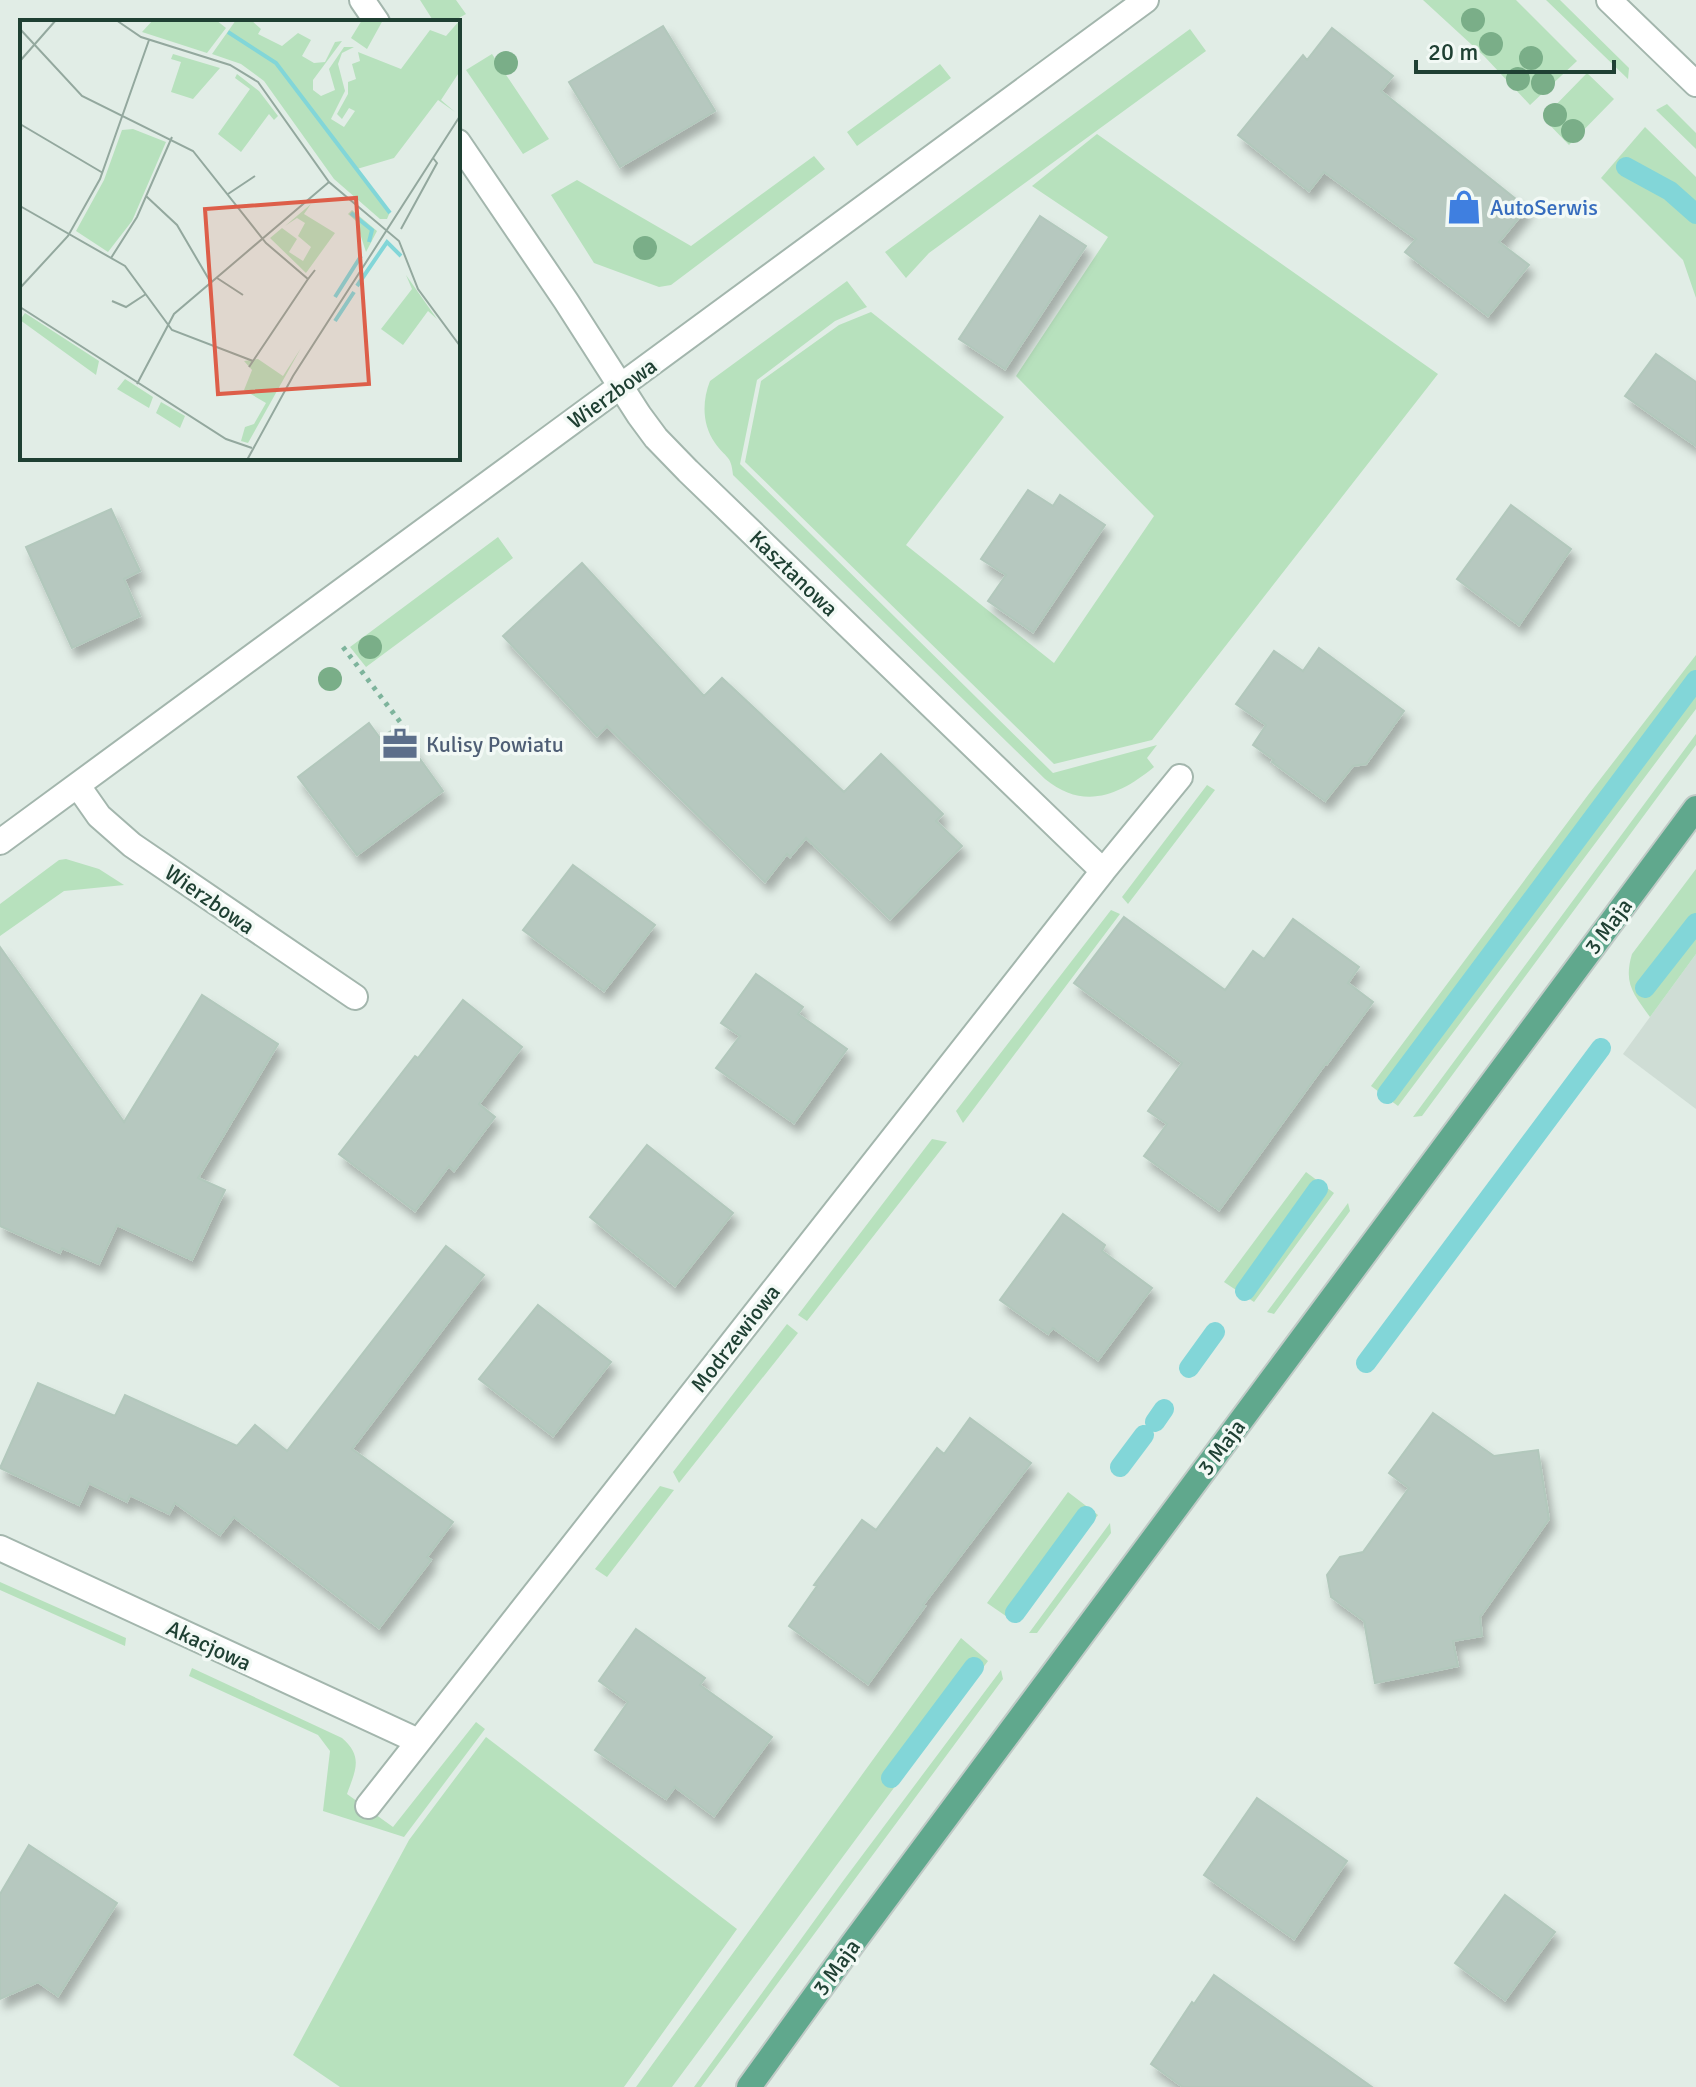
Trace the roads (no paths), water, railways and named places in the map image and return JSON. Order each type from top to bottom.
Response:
[{"type":"main road","name":"3 Maja","points":[[749,2087],[1696,808]]},
{"type":"street","points":[[362,0],[376,20]]},
{"type":"street","name":"Wierzbowa","points":[[2,837],[78,786],[1146,0]]},
{"type":"street","points":[[1609,0],[1696,84]]},
{"type":"street","name":"Kasztanowa","points":[[460,145],[656,438],[1103,871]]},
{"type":"street","points":[[1103,871],[1180,777]]},
{"type":"street","name":"Wierzbowa","points":[[78,786],[99,816],[132,845],[355,997]]},
{"type":"street","name":"Modrzewiowa","points":[[368,1806],[1103,871]]},
{"type":"street","name":"Akacjowa","points":[[0,1548],[418,1741]]},
{"type":"waterway","points":[[1626,167],[1670,191],[1696,214]]},
{"type":"waterway","points":[[1387,1094],[1696,680]]},
{"type":"waterway","points":[[1645,988],[1696,923]]},
{"type":"waterway","points":[[1366,1363],[1601,1048]]},
{"type":"waterway","points":[[1245,1291],[1318,1189]]},
{"type":"waterway","points":[[1189,1368],[1215,1332]]},
{"type":"waterway","points":[[1155,1422],[1164,1409]]},
{"type":"waterway","points":[[1120,1467],[1144,1435]]},
{"type":"waterway","points":[[1015,1613],[1086,1516]]},
{"type":"waterway","points":[[891,1778],[974,1667]]},
{"type":"place","name":"AutoSerwis","points":[[1464,207]]},
{"type":"place","name":"Kulisy Powiatu","points":[[400,744]]}]
